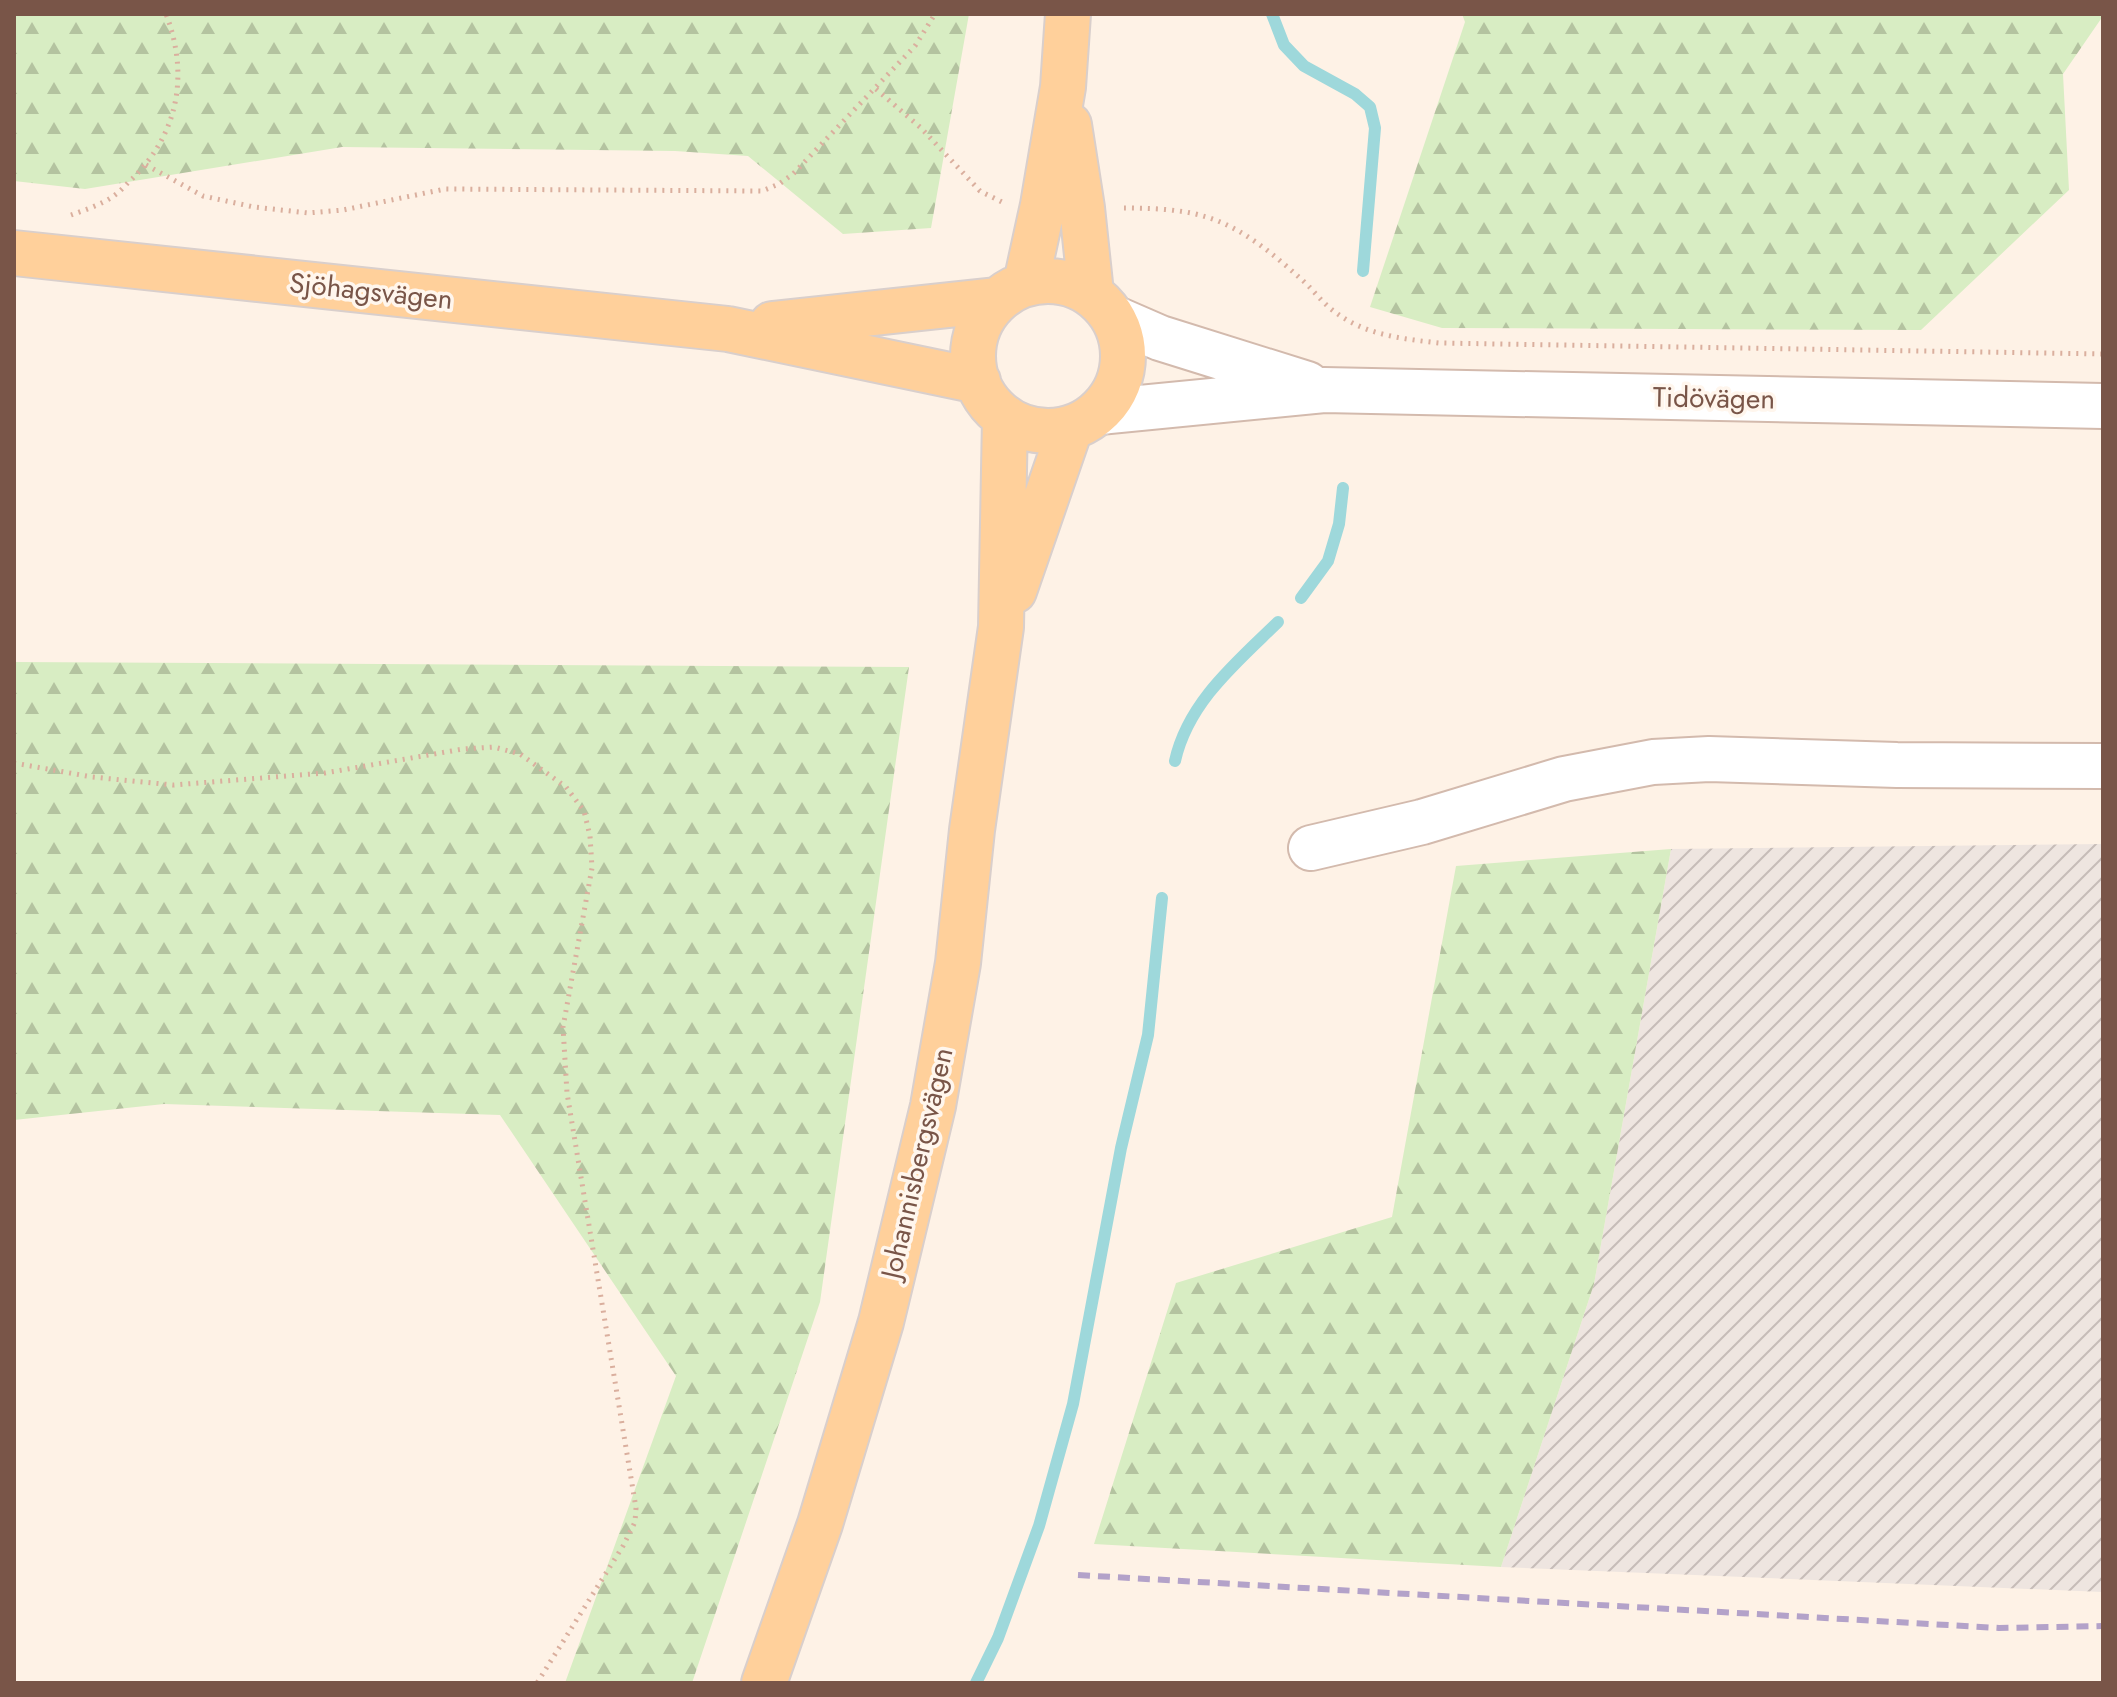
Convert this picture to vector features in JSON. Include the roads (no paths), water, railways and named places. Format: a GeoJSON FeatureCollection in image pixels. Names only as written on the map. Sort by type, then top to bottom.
{"type":"FeatureCollection","features":[{"type":"Feature","properties":{"kind":"main road"},"geometry":{"type":"LineString","coordinates":[[1063,207],[1011,291],[977,328],[971,361],[982,394],[1005,418],[1036,431],[1085,420],[1119,384],[1124,350],[1102,306],[1063,207],[1063,87],[1068,14]]}},
{"type":"Feature","properties":{"kind":"main road","name":"Sjöhagsvägen"},"geometry":{"type":"LineString","coordinates":[[14,253],[728,329],[978,381]]}},
{"type":"Feature","properties":{"kind":"main road"},"geometry":{"type":"LineString","coordinates":[[1011,291],[1059,281],[1102,306]]}},
{"type":"Feature","properties":{"kind":"main road","name":"Sjöhagsvägen"},"geometry":{"type":"LineString","coordinates":[[728,329],[1011,291]]}},
{"type":"Feature","properties":{"kind":"main road","name":"Johannisbergsvägen"},"geometry":{"type":"LineString","coordinates":[[764,1683],[820,1524],[881,1322],[933,1106],[958,963],[972,830],[1001,627],[1005,418]]}},
{"type":"Feature","properties":{"kind":"main road","name":"Johannisbergsvägen"},"geometry":{"type":"LineString","coordinates":[[1001,627],[1085,420]]}},
{"type":"Feature","properties":{"kind":"street","name":"Tidövägen"},"geometry":{"type":"LineString","coordinates":[[1102,306],[1160,338],[1324,390]]}},
{"type":"Feature","properties":{"kind":"street","name":"Tidövägen"},"geometry":{"type":"LineString","coordinates":[[1085,420],[1324,390],[2103,406]]}},
{"type":"Feature","properties":{"kind":"street"},"geometry":{"type":"LineString","coordinates":[[1311,848],[1422,822],[1564,779],[1653,762],[1709,759],[1897,765],[2103,766]]}},
{"type":"Feature","properties":{"kind":"waterway"},"geometry":{"type":"LineString","coordinates":[[1272,14],[1284,45],[1304,66],[1355,94],[1370,107],[1375,128],[1363,271]]}},
{"type":"Feature","properties":{"kind":"waterway"},"geometry":{"type":"LineString","coordinates":[[1301,598],[1328,561],[1339,524],[1343,488]]}},
{"type":"Feature","properties":{"kind":"waterway"},"geometry":{"type":"LineString","coordinates":[[1175,761],[1181,740],[1202,702],[1278,622]]}},
{"type":"Feature","properties":{"kind":"waterway"},"geometry":{"type":"LineString","coordinates":[[976,1683],[998,1638],[1039,1526],[1073,1404],[1121,1148],[1148,1035],[1162,898]]}},
{"type":"Feature","properties":{"kind":"railway"},"geometry":{"type":"LineString","coordinates":[[1078,1575],[1999,1628],[2103,1626]]}}]}
